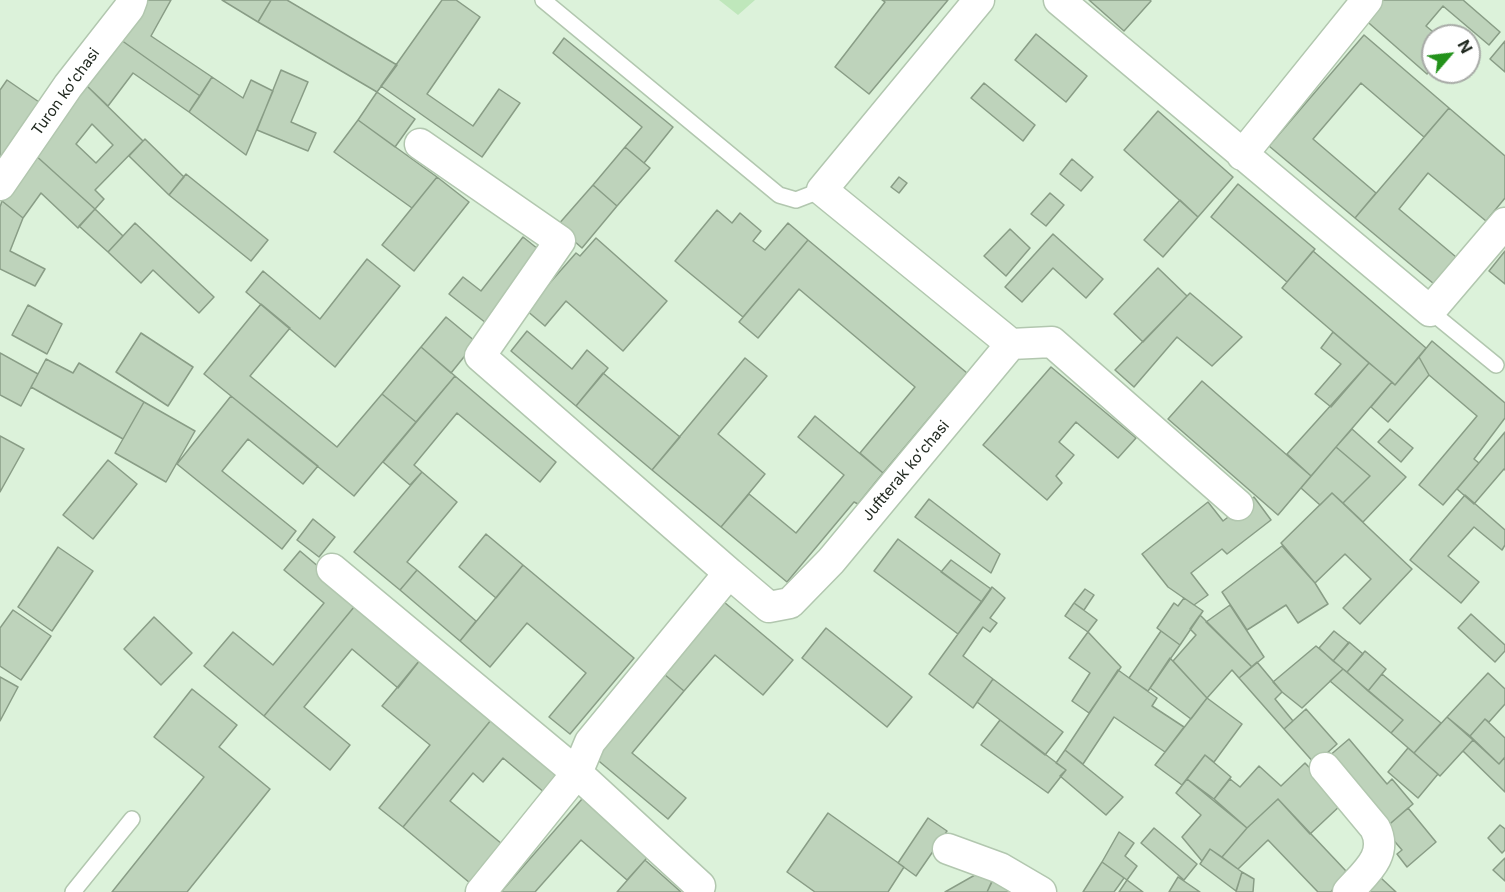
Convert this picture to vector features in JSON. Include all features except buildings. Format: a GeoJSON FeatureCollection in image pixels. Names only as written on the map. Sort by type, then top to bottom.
{"type":"FeatureCollection","features":[{"type":"Feature","properties":{"kind":"street","name":"Turon koʻchasi"},"geometry":{"type":"LineString","coordinates":[[0,185],[68,86],[129,8],[132,0]]}},
{"type":"Feature","properties":{"kind":"street"},"geometry":{"type":"LineString","coordinates":[[979,0],[822,190],[1011,344],[1052,342],[1238,505]]}},
{"type":"Feature","properties":{"kind":"street"},"geometry":{"type":"LineString","coordinates":[[1059,0],[1430,311],[1505,223]]}},
{"type":"Feature","properties":{"kind":"street"},"geometry":{"type":"LineString","coordinates":[[1242,155],[1367,0]]}},
{"type":"Feature","properties":{"kind":"street"},"geometry":{"type":"LineString","coordinates":[[420,144],[560,241],[480,356],[729,573],[590,742],[577,773],[481,892]]}},
{"type":"Feature","properties":{"kind":"street","name":"Juftterak koʻchasi"},"geometry":{"type":"LineString","coordinates":[[729,573],[769,607],[790,603],[831,561],[1011,344]]}},
{"type":"Feature","properties":{"kind":"street"},"geometry":{"type":"LineString","coordinates":[[332,569],[577,773],[700,886]]}},
{"type":"Feature","properties":{"kind":"street"},"geometry":{"type":"LineString","coordinates":[[1324,768],[1380,837],[1381,847],[1377,856],[1369,869],[1348,892]]}},
{"type":"Feature","properties":{"kind":"street"},"geometry":{"type":"LineString","coordinates":[[948,849],[1000,868],[1041,892]]}},
{"type":"Feature","properties":{"kind":"lane"},"geometry":{"type":"LineString","coordinates":[[543,0],[779,195],[796,200],[822,190]]}},
{"type":"Feature","properties":{"kind":"lane"},"geometry":{"type":"LineString","coordinates":[[1430,311],[1496,365]]}},
{"type":"Feature","properties":{"kind":"lane"},"geometry":{"type":"LineString","coordinates":[[74,892],[132,819]]}},
{"type":"Feature","properties":{"kind":"green space"},"geometry":{"type":"Polygon","coordinates":[[[719,0],[755,0],[738,15],[719,0]]]}}]}
